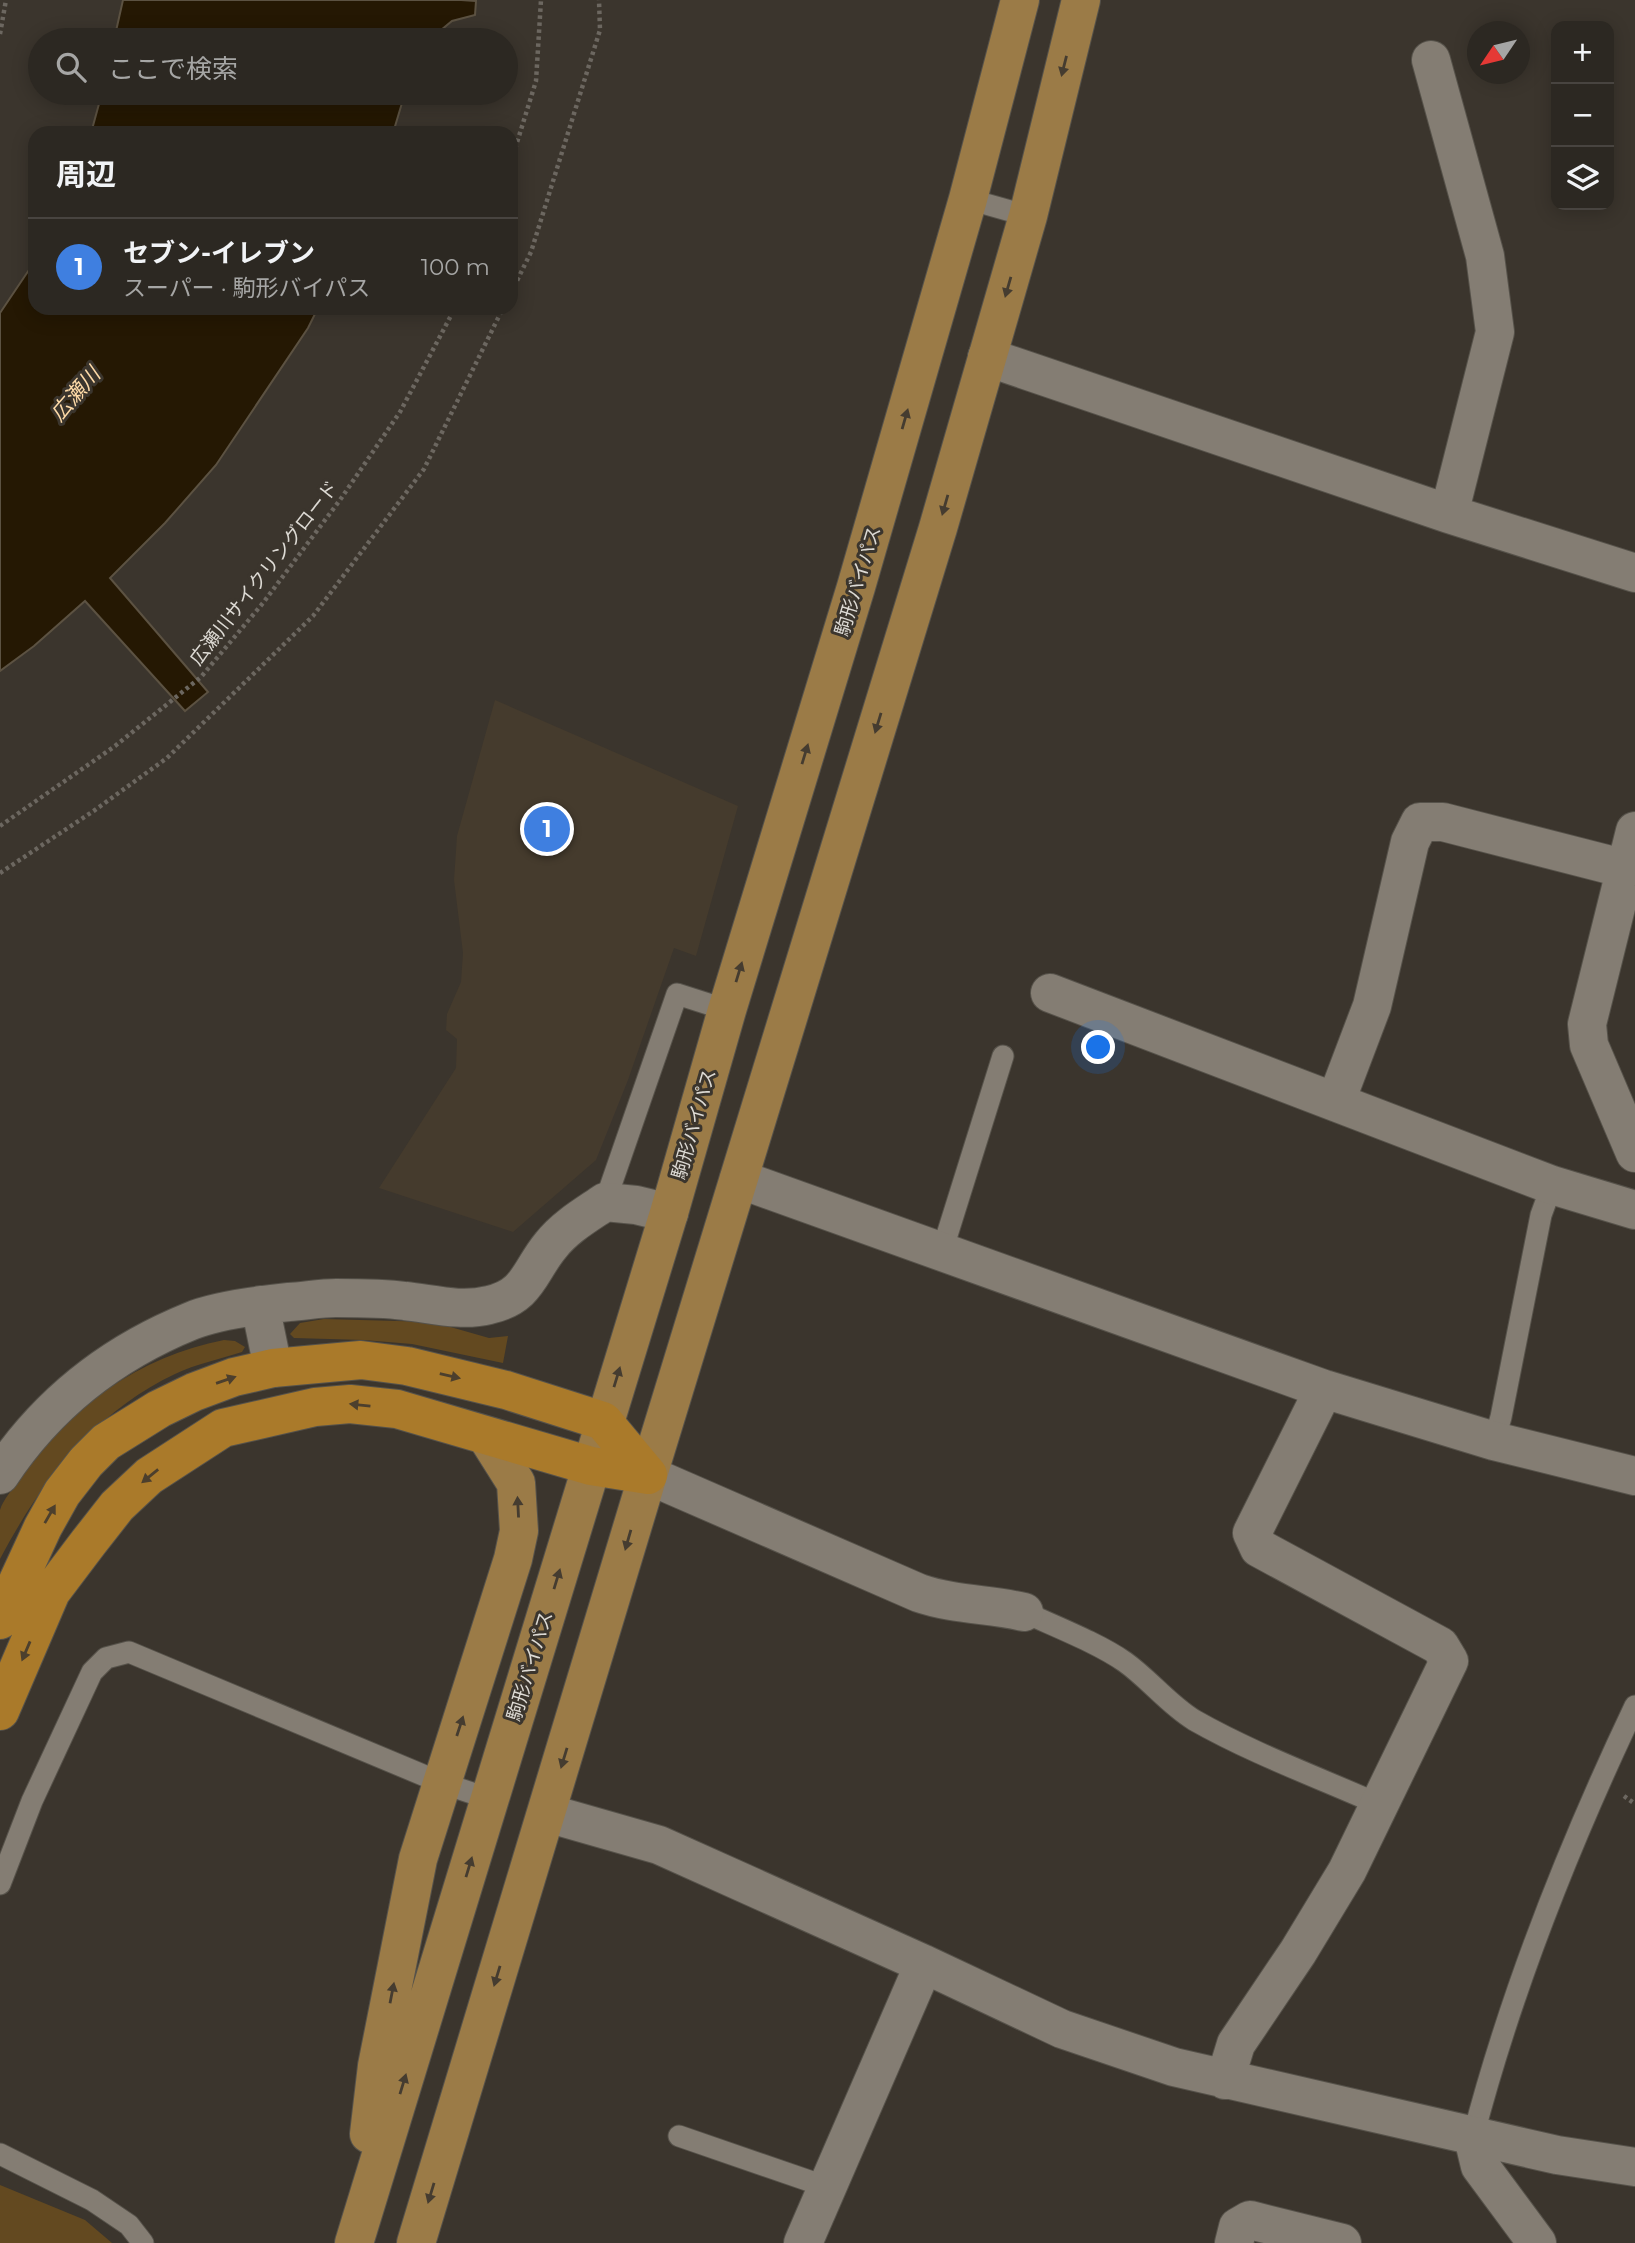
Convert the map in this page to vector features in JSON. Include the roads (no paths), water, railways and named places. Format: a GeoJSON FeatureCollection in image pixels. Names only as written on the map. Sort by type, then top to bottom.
{"type":"FeatureCollection","features":[{"type":"Feature","properties":{"kind":"highway"},"geometry":{"type":"LineString","coordinates":[[0,1620],[43,1527],[62,1493],[106,1442],[159,1409],[194,1392],[234,1377],[273,1368],[361,1360],[407,1366],[506,1390],[603,1421],[648,1475]]}},
{"type":"Feature","properties":{"kind":"highway"},"geometry":{"type":"LineString","coordinates":[[0,1711],[51,1592],[117,1506],[149,1476],[223,1427],[314,1407],[350,1404],[397,1409],[591,1466],[648,1475]]}},
{"type":"Feature","properties":{"kind":"main road","name":"駒形バイパス"},"geometry":{"type":"LineString","coordinates":[[354,2243],[603,1421],[669,1213],[727,1010],[856,587],[968,199],[1020,0]]}},
{"type":"Feature","properties":{"kind":"main road"},"geometry":{"type":"LineString","coordinates":[[416,2243],[938,528],[1028,216],[1080,0]]}},
{"type":"Feature","properties":{"kind":"main road"},"geometry":{"type":"LineString","coordinates":[[365,2206],[364,2173],[377,2066],[418,1859],[513,1559],[519,1531],[516,1483],[487,1437]]}},
{"type":"Feature","properties":{"kind":"street"},"geometry":{"type":"LineString","coordinates":[[1431,60],[1485,256],[1495,332],[1449,514]]}},
{"type":"Feature","properties":{"kind":"street"},"geometry":{"type":"LineString","coordinates":[[987,357],[1449,514],[1635,573]]}},
{"type":"Feature","properties":{"kind":"street"},"geometry":{"type":"LineString","coordinates":[[1336,1101],[1372,1006],[1410,842],[1420,822],[1443,822],[1626,869]]}},
{"type":"Feature","properties":{"kind":"street"},"geometry":{"type":"LineString","coordinates":[[1635,831],[1587,1024],[1589,1045],[1635,1153]]}},
{"type":"Feature","properties":{"kind":"street"},"geometry":{"type":"LineString","coordinates":[[1050,993],[1552,1185],[1635,1210]]}},
{"type":"Feature","properties":{"kind":"street"},"geometry":{"type":"LineString","coordinates":[[739,1179],[1324,1389],[1494,1441],[1635,1476]]}},
{"type":"Feature","properties":{"kind":"street"},"geometry":{"type":"LineString","coordinates":[[0,1475],[13,1454],[45,1416],[84,1381],[119,1358],[193,1320],[260,1305],[333,1298],[403,1301],[463,1309],[491,1305],[518,1293],[550,1246],[565,1230],[605,1202],[636,1205],[669,1213]]}},
{"type":"Feature","properties":{"kind":"street"},"geometry":{"type":"LineString","coordinates":[[260,1305],[273,1368]]}},
{"type":"Feature","properties":{"kind":"street"},"geometry":{"type":"LineString","coordinates":[[1225,2080],[1236,2044],[1298,1952],[1347,1871],[1449,1661],[1440,1646],[1259,1548],[1252,1533],[1324,1389]]}},
{"type":"Feature","properties":{"kind":"street"},"geometry":{"type":"LineString","coordinates":[[648,1475],[919,1593],[961,1604],[996,1605],[1024,1612]]}},
{"type":"Feature","properties":{"kind":"street"},"geometry":{"type":"LineString","coordinates":[[547,1813],[659,1845],[1062,2029],[1174,2067],[1473,2137],[1557,2155],[1635,2166]]}},
{"type":"Feature","properties":{"kind":"street"},"geometry":{"type":"LineString","coordinates":[[803,2243],[924,1964]]}},
{"type":"Feature","properties":{"kind":"street"},"geometry":{"type":"LineString","coordinates":[[1473,2137],[1480,2166],[1536,2243]]}},
{"type":"Feature","properties":{"kind":"street"},"geometry":{"type":"LineString","coordinates":[[1234,2243],[1238,2227],[1251,2220],[1342,2243]]}},
{"type":"Feature","properties":{"kind":"lane"},"geometry":{"type":"LineString","coordinates":[[968,199],[1028,216]]}},
{"type":"Feature","properties":{"kind":"lane"},"geometry":{"type":"LineString","coordinates":[[605,1202],[677,994],[727,1010]]}},
{"type":"Feature","properties":{"kind":"lane"},"geometry":{"type":"LineString","coordinates":[[942,1251],[1003,1056]]}},
{"type":"Feature","properties":{"kind":"lane"},"geometry":{"type":"LineString","coordinates":[[1494,1441],[1541,1215],[1552,1185]]}},
{"type":"Feature","properties":{"kind":"lane"},"geometry":{"type":"LineString","coordinates":[[1024,1612],[1120,1659],[1191,1718],[1218,1733],[1378,1804]]}},
{"type":"Feature","properties":{"kind":"lane"},"geometry":{"type":"LineString","coordinates":[[0,1884],[32,1801],[92,1672],[106,1658],[129,1652],[442,1783],[490,1799]]}},
{"type":"Feature","properties":{"kind":"lane"},"geometry":{"type":"LineString","coordinates":[[1473,2137],[1517,1989],[1576,1834],[1635,1706]]}},
{"type":"Feature","properties":{"kind":"lane"},"geometry":{"type":"LineString","coordinates":[[679,2137],[827,2187]]}},
{"type":"Feature","properties":{"kind":"lane"},"geometry":{"type":"LineString","coordinates":[[0,2154],[92,2200],[129,2225],[143,2243]]}},
{"type":"Feature","properties":{"kind":"water"},"geometry":{"type":"Polygon","coordinates":[[[123,0],[476,1],[475,15],[452,21],[444,28],[117,28],[123,0]]]}},
{"type":"Feature","properties":{"kind":"water"},"geometry":{"type":"Polygon","coordinates":[[[99,105],[401,105],[395,126],[93,126],[99,105]]]}},
{"type":"Feature","properties":{"kind":"water","name":"広瀬川"},"geometry":{"type":"Polygon","coordinates":[[[28,271],[28,315],[314,315],[216,465],[165,523],[110,578],[208,692],[185,711],[85,601],[34,646],[0,671],[0,313],[28,271]]]}},
{"type":"Feature","properties":{"kind":"place","name":"セブン-イレブン"},"geometry":{"type":"Point","coordinates":[547,829]}}]}
